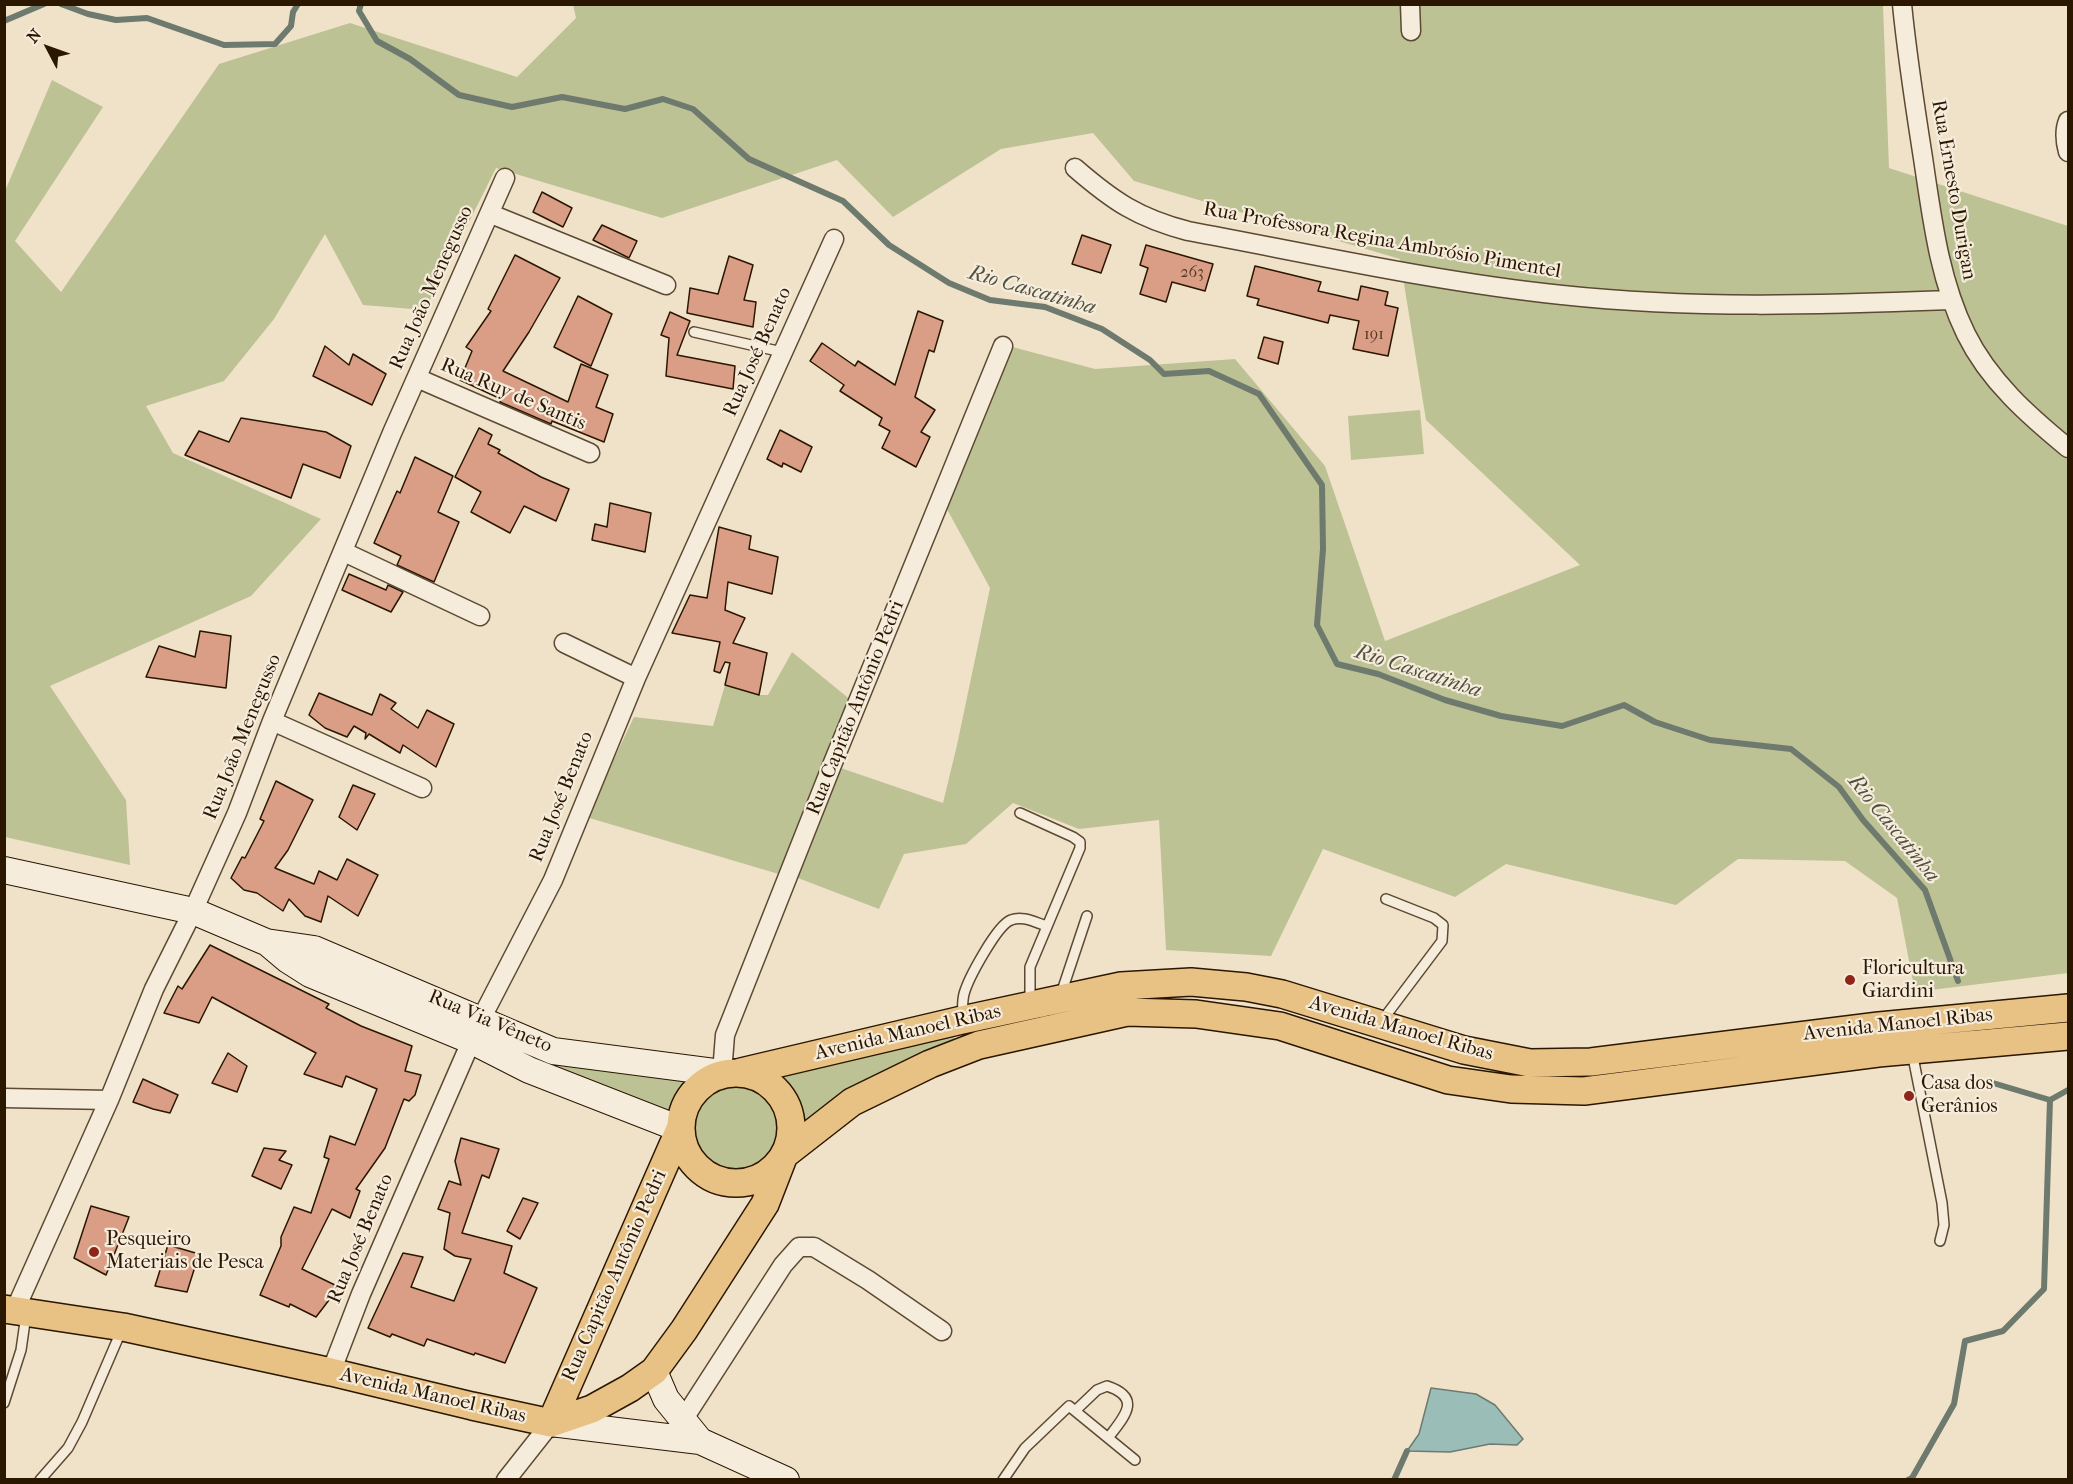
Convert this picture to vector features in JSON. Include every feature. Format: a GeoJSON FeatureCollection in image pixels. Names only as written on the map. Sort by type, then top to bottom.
{"type":"FeatureCollection","features":[{"type":"Feature","properties":{"kind":"main road","name":"Rua Via Vêneto"},"geometry":{"type":"LineString","coordinates":[[4,870],[193,911],[266,942],[314,949],[415,991],[476,1031],[529,1070],[680,1129]]}},
{"type":"Feature","properties":{"kind":"main road","name":"Avenida Manoel Ribas"},"geometry":{"type":"LineString","coordinates":[[731,1073],[1120,986],[1191,982],[1246,987],[1282,994],[1464,1050],[1530,1063],[1591,1062],[1925,1020],[2068,1008]]}},
{"type":"Feature","properties":{"kind":"main road","name":"Avenida Manoel Ribas"},"geometry":{"type":"LineString","coordinates":[[765,1204],[784,1155],[852,1102],[930,1064],[979,1045],[1127,1012],[1196,1014],[1280,1026],[1448,1080],[1511,1089],[1584,1091],[1878,1053],[2068,1036]]}},
{"type":"Feature","properties":{"kind":"main road"},"geometry":{"type":"LineString","coordinates":[[1912,1050],[1912,1038],[1915,1031],[1925,1020]]}},
{"type":"Feature","properties":{"kind":"main road"},"geometry":{"type":"LineString","coordinates":[[1878,1053],[1885,1041],[1884,1032],[1879,1026]]}},
{"type":"Feature","properties":{"kind":"main road","name":"Rua Via Vêneto"},"geometry":{"type":"LineString","coordinates":[[476,1031],[553,1051],[731,1073]]}},
{"type":"Feature","properties":{"kind":"main road"},"geometry":{"type":"LineString","coordinates":[[731,1073],[759,1076],[774,1087],[785,1101],[791,1119],[791,1138],[784,1155],[773,1169],[758,1179],[740,1183],[722,1182],[705,1175],[692,1163],[683,1147],[680,1129],[683,1111],[691,1094],[705,1081],[731,1073]]}},
{"type":"Feature","properties":{"kind":"main road","name":"Avenida Manoel Ribas"},"geometry":{"type":"LineString","coordinates":[[15,1310],[123,1327],[551,1423],[592,1409],[630,1388],[654,1371],[684,1330],[765,1204],[826,1122]]}},
{"type":"Feature","properties":{"kind":"main road","name":"Rua Capitão Antônio Pedri"},"geometry":{"type":"LineString","coordinates":[[551,1423],[680,1129]]}},
{"type":"Feature","properties":{"kind":"main road"},"geometry":{"type":"LineString","coordinates":[[654,1371],[666,1399],[700,1441]]}},
{"type":"Feature","properties":{"kind":"main road"},"geometry":{"type":"LineString","coordinates":[[551,1423],[700,1441],[786,1479]]}},
{"type":"Feature","properties":{"kind":"street"},"geometry":{"type":"LineString","coordinates":[[1410,4],[1411,31]]}},
{"type":"Feature","properties":{"kind":"street","name":"Rua Ernesto Durigan"},"geometry":{"type":"LineString","coordinates":[[1902,4],[1933,225],[1951,300],[1966,336],[1989,371],[2013,400],[2068,448]]}},
{"type":"Feature","properties":{"kind":"street"},"geometry":{"type":"LineString","coordinates":[[2068,121],[2065,141],[2068,152]]}},
{"type":"Feature","properties":{"kind":"street","name":"Rua Professora Regina Ambrósio Pimentel"},"geometry":{"type":"LineString","coordinates":[[1075,168],[1104,194],[1129,210],[1158,224],[1485,285],[1599,298],[1712,305],[1809,305],[1951,300]]}},
{"type":"Feature","properties":{"kind":"street","name":"Rua João Menegusso"},"geometry":{"type":"LineString","coordinates":[[15,1310],[109,1100],[154,989],[193,911],[237,813],[272,721],[417,378],[505,178]]}},
{"type":"Feature","properties":{"kind":"street"},"geometry":{"type":"LineString","coordinates":[[491,214],[666,285]]}},
{"type":"Feature","properties":{"kind":"street","name":"Rua José Benato"},"geometry":{"type":"LineString","coordinates":[[331,1372],[361,1294],[476,1031],[553,880],[636,678],[834,239]]}},
{"type":"Feature","properties":{"kind":"street","name":"Rua Capitão Antônio Pedri"},"geometry":{"type":"LineString","coordinates":[[731,1073],[725,1035],[1003,346]]}},
{"type":"Feature","properties":{"kind":"street","name":"Rua Ruy de Santis"},"geometry":{"type":"LineString","coordinates":[[417,378],[590,453]]}},
{"type":"Feature","properties":{"kind":"street"},"geometry":{"type":"LineString","coordinates":[[344,552],[480,616]]}},
{"type":"Feature","properties":{"kind":"street"},"geometry":{"type":"LineString","coordinates":[[564,643],[636,678]]}},
{"type":"Feature","properties":{"kind":"street"},"geometry":{"type":"LineString","coordinates":[[272,721],[422,788]]}},
{"type":"Feature","properties":{"kind":"street"},"geometry":{"type":"LineString","coordinates":[[4,1098],[109,1100]]}},
{"type":"Feature","properties":{"kind":"street"},"geometry":{"type":"LineString","coordinates":[[684,1420],[783,1264],[799,1247],[814,1247],[868,1280],[942,1331]]}},
{"type":"Feature","properties":{"kind":"street"},"geometry":{"type":"LineString","coordinates":[[506,1479],[551,1423]]}},
{"type":"Feature","properties":{"kind":"lane"},"geometry":{"type":"LineString","coordinates":[[694,332],[782,352]]}},
{"type":"Feature","properties":{"kind":"lane"},"geometry":{"type":"LineString","coordinates":[[1020,813],[1080,842],[1080,848],[1030,967],[1030,1005]]}},
{"type":"Feature","properties":{"kind":"lane"},"geometry":{"type":"LineString","coordinates":[[1380,1024],[1442,941],[1444,932],[1443,925],[1434,918],[1386,899]]}},
{"type":"Feature","properties":{"kind":"lane"},"geometry":{"type":"LineString","coordinates":[[1059,999],[1087,916]]}},
{"type":"Feature","properties":{"kind":"lane"},"geometry":{"type":"LineString","coordinates":[[962,1020],[963,995],[967,984],[999,929],[1011,920],[1023,918],[1047,926]]}},
{"type":"Feature","properties":{"kind":"lane"},"geometry":{"type":"LineString","coordinates":[[1912,1050],[1942,1203],[1944,1224],[1940,1241]]}},
{"type":"Feature","properties":{"kind":"lane"},"geometry":{"type":"LineString","coordinates":[[4,1403],[21,1350],[15,1310]]}},
{"type":"Feature","properties":{"kind":"lane"},"geometry":{"type":"LineString","coordinates":[[40,1479],[68,1448],[82,1422],[123,1327]]}},
{"type":"Feature","properties":{"kind":"lane"},"geometry":{"type":"LineString","coordinates":[[1075,1412],[1097,1390],[1107,1386],[1118,1390],[1128,1401],[1128,1411],[1108,1438]]}},
{"type":"Feature","properties":{"kind":"lane"},"geometry":{"type":"LineString","coordinates":[[1003,1479],[1025,1449],[1069,1406],[1135,1460]]}},
{"type":"Feature","properties":{"kind":"green space"},"geometry":{"type":"Polygon","coordinates":[[[573,4],[1883,5],[1889,168],[2068,226],[2068,973],[1915,992],[1897,898],[1845,861],[1738,859],[1676,905],[1506,864],[1455,897],[1323,849],[1271,956],[1166,950],[1159,820],[1079,829],[1013,803],[966,844],[904,854],[879,909],[790,875],[835,766],[943,803],[990,588],[942,500],[1005,345],[1095,369],[1235,359],[1325,466],[1385,641],[1580,565],[1426,420],[1400,259],[1134,181],[1093,133],[1001,149],[893,217],[837,160],[662,218],[496,168],[425,310],[363,305],[325,234],[274,319],[224,381],[146,406],[173,453],[321,519],[251,596],[50,686],[126,800],[130,865],[5,837],[5,191],[52,80],[103,107],[15,241],[61,292],[219,64],[350,23],[517,77],[576,18],[573,4]]]}},
{"type":"Feature","properties":{"kind":"green space"},"geometry":{"type":"Polygon","coordinates":[[[1420,410],[1424,454],[1351,460],[1348,416],[1420,410]]]}},
{"type":"Feature","properties":{"kind":"green space"},"geometry":{"type":"Polygon","coordinates":[[[792,652],[852,701],[782,875],[586,817],[634,717],[713,726],[725,685],[759,695],[768,695],[792,652]]]}},
{"type":"Feature","properties":{"kind":"green space"},"geometry":{"type":"Polygon","coordinates":[[[953,1035],[956,1041],[797,1139],[798,1117],[794,1101],[767,1072],[953,1035]]]}},
{"type":"Feature","properties":{"kind":"green space"},"geometry":{"type":"Polygon","coordinates":[[[542,1058],[695,1081],[670,1122],[542,1058]]]}},
{"type":"Feature","properties":{"kind":"green space"},"geometry":{"type":"Polygon","coordinates":[[[736,1084],[760,1091],[772,1103],[779,1127],[772,1151],[760,1163],[736,1170],[712,1163],[700,1151],[693,1127],[700,1103],[712,1091],[736,1084]]]}},
{"type":"Feature","properties":{"kind":"water"},"geometry":{"type":"Polygon","coordinates":[[[1431,1388],[1476,1394],[1495,1405],[1523,1439],[1517,1445],[1490,1444],[1450,1452],[1407,1451],[1419,1434],[1431,1388]]]}},
{"type":"Feature","properties":{"kind":"building"},"geometry":{"type":"Polygon","coordinates":[[[542,192],[572,208],[563,227],[533,212],[542,192]]]}},
{"type":"Feature","properties":{"kind":"building"},"geometry":{"type":"Polygon","coordinates":[[[602,225],[637,241],[629,258],[593,240],[602,225]]]}},
{"type":"Feature","properties":{"kind":"building"},"geometry":{"type":"Polygon","coordinates":[[[1082,235],[1111,245],[1101,273],[1072,264],[1082,235]]]}},
{"type":"Feature","properties":{"kind":"building"},"geometry":{"type":"Polygon","coordinates":[[[1146,245],[1213,264],[1205,291],[1172,282],[1166,302],[1140,294],[1148,268],[1140,265],[1146,245]]]}},
{"type":"Feature","properties":{"kind":"building"},"geometry":{"type":"Polygon","coordinates":[[[515,255],[560,278],[503,371],[568,402],[581,364],[608,375],[596,407],[613,414],[604,442],[552,421],[551,424],[500,402],[501,399],[460,380],[472,351],[466,347],[491,311],[488,309],[515,255]]]}},
{"type":"Feature","properties":{"kind":"building"},"geometry":{"type":"Polygon","coordinates":[[[729,256],[753,265],[744,300],[756,302],[753,327],[687,313],[690,288],[718,294],[729,256]]]}},
{"type":"Feature","properties":{"kind":"building"},"geometry":{"type":"Polygon","coordinates":[[[1255,266],[1321,282],[1318,291],[1358,300],[1361,286],[1388,292],[1385,305],[1398,308],[1388,356],[1353,349],[1359,321],[1330,315],[1328,323],[1257,305],[1259,299],[1247,296],[1255,266]]]}},
{"type":"Feature","properties":{"kind":"building"},"geometry":{"type":"Polygon","coordinates":[[[578,296],[612,314],[591,366],[554,347],[578,296]]]}},
{"type":"Feature","properties":{"kind":"building"},"geometry":{"type":"Polygon","coordinates":[[[918,311],[943,321],[934,352],[929,350],[915,397],[935,410],[921,432],[930,437],[916,467],[882,448],[890,431],[879,425],[882,418],[840,391],[844,385],[810,361],[822,343],[855,366],[858,361],[895,385],[918,311]]]}},
{"type":"Feature","properties":{"kind":"building"},"geometry":{"type":"Polygon","coordinates":[[[670,312],[690,321],[677,355],[735,366],[733,389],[666,376],[669,338],[661,335],[670,312]]]}},
{"type":"Feature","properties":{"kind":"building"},"geometry":{"type":"Polygon","coordinates":[[[1264,337],[1283,342],[1278,364],[1258,358],[1264,337]]]}},
{"type":"Feature","properties":{"kind":"building"},"geometry":{"type":"Polygon","coordinates":[[[325,346],[349,365],[353,354],[386,374],[372,405],[313,376],[325,346]]]}},
{"type":"Feature","properties":{"kind":"building"},"geometry":{"type":"Polygon","coordinates":[[[241,418],[326,432],[351,446],[340,478],[303,464],[291,498],[185,455],[199,431],[229,442],[241,418]]]}},
{"type":"Feature","properties":{"kind":"building"},"geometry":{"type":"Polygon","coordinates":[[[479,428],[492,435],[488,444],[500,450],[498,453],[541,477],[569,489],[556,521],[524,506],[510,533],[471,512],[481,492],[455,477],[479,428]]]}},
{"type":"Feature","properties":{"kind":"building"},"geometry":{"type":"Polygon","coordinates":[[[780,430],[812,447],[801,472],[783,463],[782,467],[767,459],[780,430]]]}},
{"type":"Feature","properties":{"kind":"building"},"geometry":{"type":"Polygon","coordinates":[[[415,457],[453,476],[438,512],[459,522],[434,582],[397,565],[401,556],[374,543],[397,491],[400,493],[415,457]]]}},
{"type":"Feature","properties":{"kind":"building"},"geometry":{"type":"Polygon","coordinates":[[[610,503],[651,513],[645,552],[592,540],[595,524],[607,527],[610,503]]]}},
{"type":"Feature","properties":{"kind":"building"},"geometry":{"type":"Polygon","coordinates":[[[719,527],[751,536],[749,549],[778,557],[772,594],[728,582],[725,610],[745,618],[733,643],[767,653],[759,695],[725,685],[730,663],[725,662],[720,673],[714,671],[720,642],[672,633],[690,595],[707,598],[719,527]]]}},
{"type":"Feature","properties":{"kind":"building"},"geometry":{"type":"Polygon","coordinates":[[[349,574],[386,590],[388,585],[403,592],[391,612],[342,590],[349,574]]]}},
{"type":"Feature","properties":{"kind":"building"},"geometry":{"type":"Polygon","coordinates":[[[200,631],[231,636],[226,688],[146,677],[159,646],[195,657],[200,631]]]}},
{"type":"Feature","properties":{"kind":"building"},"geometry":{"type":"Polygon","coordinates":[[[319,693],[372,715],[380,694],[396,703],[391,709],[418,728],[427,710],[454,724],[436,767],[403,745],[400,753],[369,734],[365,739],[366,733],[354,726],[347,737],[325,728],[309,715],[319,693]]]}},
{"type":"Feature","properties":{"kind":"building"},"geometry":{"type":"Polygon","coordinates":[[[276,781],[313,800],[288,850],[275,868],[314,884],[319,871],[337,880],[347,859],[378,875],[358,916],[328,896],[321,922],[305,916],[289,899],[283,911],[257,893],[244,890],[231,878],[242,857],[245,858],[264,821],[260,819],[276,781]]]}},
{"type":"Feature","properties":{"kind":"building"},"geometry":{"type":"Polygon","coordinates":[[[353,785],[375,794],[357,830],[339,817],[353,785]]]}},
{"type":"Feature","properties":{"kind":"building"},"geometry":{"type":"Polygon","coordinates":[[[210,945],[329,1004],[326,1008],[361,1026],[412,1046],[405,1071],[421,1075],[415,1095],[409,1101],[404,1099],[385,1148],[356,1189],[360,1191],[350,1218],[332,1209],[302,1269],[339,1287],[316,1317],[290,1304],[289,1307],[260,1295],[281,1246],[281,1237],[294,1207],[311,1213],[329,1159],[324,1157],[330,1136],[355,1145],[377,1089],[346,1076],[342,1087],[304,1074],[316,1053],[212,997],[199,1023],[164,1013],[178,986],[182,989],[210,945]]]}},
{"type":"Feature","properties":{"kind":"building"},"geometry":{"type":"Polygon","coordinates":[[[228,1053],[247,1066],[237,1092],[212,1083],[228,1053]]]}},
{"type":"Feature","properties":{"kind":"building"},"geometry":{"type":"Polygon","coordinates":[[[143,1079],[178,1095],[170,1113],[133,1102],[143,1079]]]}},
{"type":"Feature","properties":{"kind":"building"},"geometry":{"type":"Polygon","coordinates":[[[461,1138],[499,1149],[489,1178],[482,1175],[462,1233],[512,1246],[504,1273],[537,1288],[505,1363],[427,1339],[424,1346],[392,1334],[390,1337],[368,1328],[403,1253],[423,1257],[411,1287],[454,1301],[471,1259],[455,1256],[444,1249],[450,1213],[438,1209],[449,1181],[461,1185],[455,1161],[461,1138]]]}},
{"type":"Feature","properties":{"kind":"building"},"geometry":{"type":"Polygon","coordinates":[[[264,1148],[286,1151],[279,1160],[292,1165],[281,1189],[252,1176],[264,1148]]]}},
{"type":"Feature","properties":{"kind":"building"},"geometry":{"type":"Polygon","coordinates":[[[523,1198],[538,1203],[520,1239],[507,1231],[523,1198]]]}},
{"type":"Feature","properties":{"kind":"building"},"geometry":{"type":"Polygon","coordinates":[[[91,1206],[129,1217],[106,1275],[74,1258],[91,1206]]]}},
{"type":"Feature","properties":{"kind":"building"},"geometry":{"type":"Polygon","coordinates":[[[168,1245],[199,1254],[187,1292],[155,1286],[168,1245]]]}},
{"type":"Feature","properties":{"kind":"waterway","name":"Rio Cascatinha"},"geometry":{"type":"LineString","coordinates":[[4,21],[44,4]]}},
{"type":"Feature","properties":{"kind":"waterway","name":"Rio Cascatinha"},"geometry":{"type":"LineString","coordinates":[[61,4],[88,14],[116,20],[147,18],[224,45],[275,44],[291,26],[293,12],[298,4]]}},
{"type":"Feature","properties":{"kind":"waterway","name":"Rio Cascatinha"},"geometry":{"type":"LineString","coordinates":[[361,4],[359,11],[377,41],[410,59],[459,95],[512,107],[562,97],[625,109],[663,99],[693,109],[749,159],[843,201],[889,245],[949,283],[990,300],[1045,307],[1102,329],[1150,360],[1164,374],[1209,371],[1259,394],[1322,485],[1323,549],[1317,625],[1337,664],[1378,674],[1445,700],[1501,716],[1562,726],[1624,705],[1655,722],[1710,740],[1791,749],[1839,787],[1863,820],[1925,890],[1958,981]]}},
{"type":"Feature","properties":{"kind":"waterway","name":"Rio Cascatinha"},"geometry":{"type":"LineString","coordinates":[[1993,1083],[2050,1100],[2068,1090]]}},
{"type":"Feature","properties":{"kind":"waterway"},"geometry":{"type":"LineString","coordinates":[[1908,1480],[1912,1478],[1954,1404],[1965,1341],[2003,1331],[2044,1289],[2050,1100]]}},
{"type":"Feature","properties":{"kind":"waterway"},"geometry":{"type":"LineString","coordinates":[[1394,1480],[1407,1451]]}},
{"type":"Feature","properties":{"kind":"place","name":"Floricultura Giardini"},"geometry":{"type":"Point","coordinates":[1850,980]}},
{"type":"Feature","properties":{"kind":"place","name":"Casa dos Gerânios"},"geometry":{"type":"Point","coordinates":[1909,1096]}},
{"type":"Feature","properties":{"kind":"place","name":"Pesqueiro Materiais de Pesca"},"geometry":{"type":"Point","coordinates":[94,1252]}}]}
